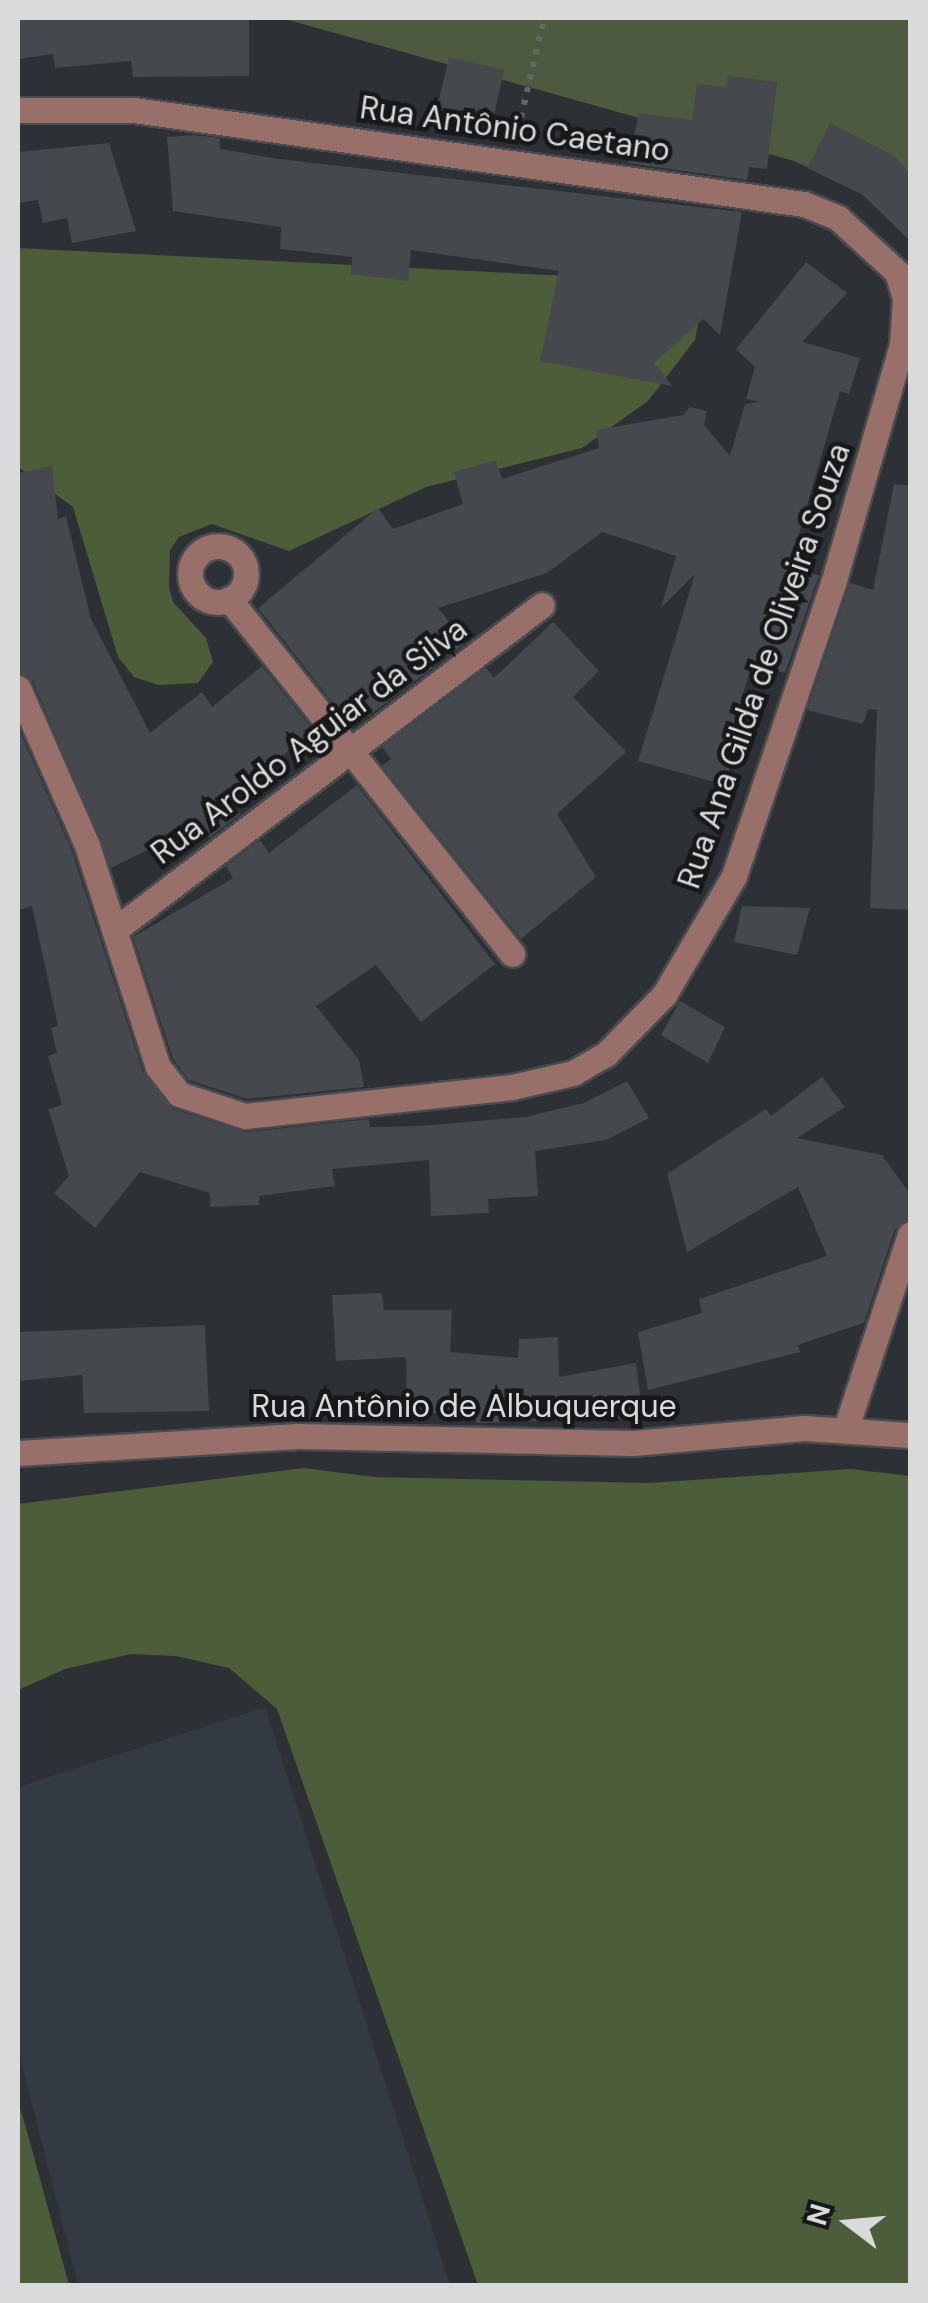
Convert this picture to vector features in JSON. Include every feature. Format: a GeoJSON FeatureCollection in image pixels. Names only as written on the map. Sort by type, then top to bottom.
{"type":"FeatureCollection","features":[{"type":"Feature","properties":{"kind":"street","name":"Rua Antônio Caetano"},"geometry":{"type":"LineString","coordinates":[[18,110],[134,110],[509,160],[821,210],[897,272],[906,299],[906,345]]}},
{"type":"Feature","properties":{"kind":"street","name":"Rua Ana Gilda de Oliveira Souza"},"geometry":{"type":"LineString","coordinates":[[18,688],[87,845],[166,1083],[225,1114],[287,1114],[512,1087],[573,1074],[606,1054],[664,996],[734,876],[834,580],[906,345]]}},
{"type":"Feature","properties":{"kind":"street"},"geometry":{"type":"LineString","coordinates":[[229,599],[353,748],[512,954]]}},
{"type":"Feature","properties":{"kind":"street","name":"Rua Aroldo Aguiar da Silva"},"geometry":{"type":"LineString","coordinates":[[116,928],[542,606]]}},
{"type":"Feature","properties":{"kind":"street"},"geometry":{"type":"LineString","coordinates":[[846,1428],[910,1234]]}},
{"type":"Feature","properties":{"kind":"street","name":"Rua Antônio de Albuquerque"},"geometry":{"type":"LineString","coordinates":[[18,1453],[298,1436],[634,1443],[846,1428],[910,1435]]}},
{"type":"Feature","properties":{"kind":"path"},"geometry":{"type":"LineString","coordinates":[[509,160],[544,18]]}},
{"type":"Feature","properties":{"kind":"shaded area"},"geometry":{"type":"Polygon","coordinates":[[[265,1707],[450,2285],[78,2285],[18,2049],[18,1787],[265,1707]]]}},
{"type":"Feature","properties":{"kind":"green space"},"geometry":{"type":"Polygon","coordinates":[[[281,18],[910,18],[910,229],[852,187],[794,161],[281,18]]]}},
{"type":"Feature","properties":{"kind":"green space"},"geometry":{"type":"Polygon","coordinates":[[[18,248],[628,279],[700,314],[695,340],[648,401],[582,448],[426,487],[289,551],[212,524],[179,537],[170,550],[169,587],[173,602],[206,638],[213,662],[198,683],[158,685],[134,677],[118,657],[73,507],[18,467],[18,248]]]}},
{"type":"Feature","properties":{"kind":"green space"},"geometry":{"type":"Polygon","coordinates":[[[304,1468],[374,1477],[649,1483],[851,1469],[910,1476],[910,2285],[478,2285],[277,1709],[229,1668],[176,1656],[131,1654],[65,1669],[18,1690],[18,1504],[304,1468]]]}},
{"type":"Feature","properties":{"kind":"green space"},"geometry":{"type":"Polygon","coordinates":[[[18,2101],[28,2135],[69,2285],[18,2285],[18,2101]]]}},
{"type":"Feature","properties":{"kind":"building"},"geometry":{"type":"Polygon","coordinates":[[[18,18],[249,18],[249,76],[133,77],[131,61],[55,68],[53,54],[18,59],[18,18]]]}},
{"type":"Feature","properties":{"kind":"building"},"geometry":{"type":"Polygon","coordinates":[[[449,57],[504,70],[492,124],[436,112],[449,57]]]}},
{"type":"Feature","properties":{"kind":"building"},"geometry":{"type":"Polygon","coordinates":[[[728,76],[777,82],[767,169],[749,167],[747,180],[628,163],[639,113],[692,120],[697,84],[726,87],[728,76]]]}},
{"type":"Feature","properties":{"kind":"building"},"geometry":{"type":"Polygon","coordinates":[[[830,123],[894,156],[910,173],[910,241],[863,195],[807,168],[830,123]]]}},
{"type":"Feature","properties":{"kind":"building"},"geometry":{"type":"Polygon","coordinates":[[[167,137],[220,138],[220,149],[279,159],[742,212],[720,335],[703,319],[654,363],[672,386],[540,361],[559,271],[411,250],[408,281],[351,274],[352,257],[280,249],[281,227],[173,211],[167,137]]]}},
{"type":"Feature","properties":{"kind":"building"},"geometry":{"type":"Polygon","coordinates":[[[109,143],[136,231],[72,243],[67,218],[43,223],[38,200],[18,203],[18,152],[109,143]]]}},
{"type":"Feature","properties":{"kind":"building"},"geometry":{"type":"Polygon","coordinates":[[[806,262],[847,293],[802,342],[860,358],[849,394],[840,391],[798,537],[814,542],[805,571],[819,575],[785,673],[752,664],[731,733],[738,735],[725,785],[638,761],[695,574],[661,608],[676,556],[602,532],[547,573],[438,608],[466,643],[362,721],[349,704],[339,711],[258,608],[378,508],[393,529],[463,504],[454,472],[496,460],[502,479],[599,448],[596,430],[683,415],[690,407],[707,411],[704,425],[730,456],[745,404],[760,402],[746,399],[755,367],[736,349],[806,262]]]}},
{"type":"Feature","properties":{"kind":"building"},"geometry":{"type":"Polygon","coordinates":[[[52,466],[58,519],[66,516],[91,619],[150,733],[202,692],[212,707],[262,666],[313,730],[230,800],[241,814],[209,838],[200,824],[111,868],[33,681],[18,672],[18,473],[52,466]]]}},
{"type":"Feature","properties":{"kind":"building"},"geometry":{"type":"Polygon","coordinates":[[[894,484],[910,486],[910,910],[870,908],[877,710],[868,709],[863,724],[807,710],[850,583],[873,590],[894,484]]]}},
{"type":"Feature","properties":{"kind":"building"},"geometry":{"type":"Polygon","coordinates":[[[553,622],[599,671],[573,697],[626,752],[557,814],[596,877],[521,939],[382,766],[391,759],[382,747],[486,668],[494,678],[553,622]]]}},
{"type":"Feature","properties":{"kind":"building"},"geometry":{"type":"Polygon","coordinates":[[[18,727],[72,851],[143,1072],[173,1109],[246,1132],[369,1119],[370,1127],[419,1126],[525,1117],[584,1103],[627,1081],[649,1118],[606,1140],[535,1151],[538,1196],[488,1199],[489,1213],[431,1216],[429,1160],[332,1169],[335,1186],[259,1196],[259,1205],[210,1207],[210,1193],[140,1172],[95,1228],[54,1193],[69,1176],[48,1109],[62,1105],[48,1056],[57,1053],[51,1028],[58,1026],[32,906],[18,910],[18,727]]]}},
{"type":"Feature","properties":{"kind":"building"},"geometry":{"type":"Polygon","coordinates":[[[357,785],[495,964],[421,1022],[376,965],[316,1006],[359,1060],[364,1087],[247,1099],[189,1080],[173,1059],[133,937],[233,878],[226,866],[260,840],[269,853],[357,785]]]}},
{"type":"Feature","properties":{"kind":"building"},"geometry":{"type":"Polygon","coordinates":[[[742,906],[810,908],[797,955],[734,942],[742,906]]]}},
{"type":"Feature","properties":{"kind":"building"},"geometry":{"type":"Polygon","coordinates":[[[680,1001],[725,1027],[708,1063],[661,1035],[680,1001]]]}},
{"type":"Feature","properties":{"kind":"building"},"geometry":{"type":"Polygon","coordinates":[[[822,1077],[845,1107],[797,1138],[882,1155],[910,1194],[910,1218],[895,1229],[864,1323],[798,1345],[800,1352],[648,1390],[638,1332],[702,1313],[699,1299],[827,1256],[798,1187],[687,1252],[667,1174],[766,1109],[771,1116],[822,1077]]]}},
{"type":"Feature","properties":{"kind":"building"},"geometry":{"type":"Polygon","coordinates":[[[382,1293],[384,1310],[452,1310],[450,1352],[518,1358],[519,1339],[558,1337],[559,1377],[636,1363],[643,1418],[476,1423],[476,1413],[407,1413],[406,1357],[336,1361],[332,1295],[382,1293]]]}},
{"type":"Feature","properties":{"kind":"building"},"geometry":{"type":"Polygon","coordinates":[[[205,1325],[209,1411],[84,1413],[82,1375],[18,1381],[18,1332],[205,1325]]]}}]}
